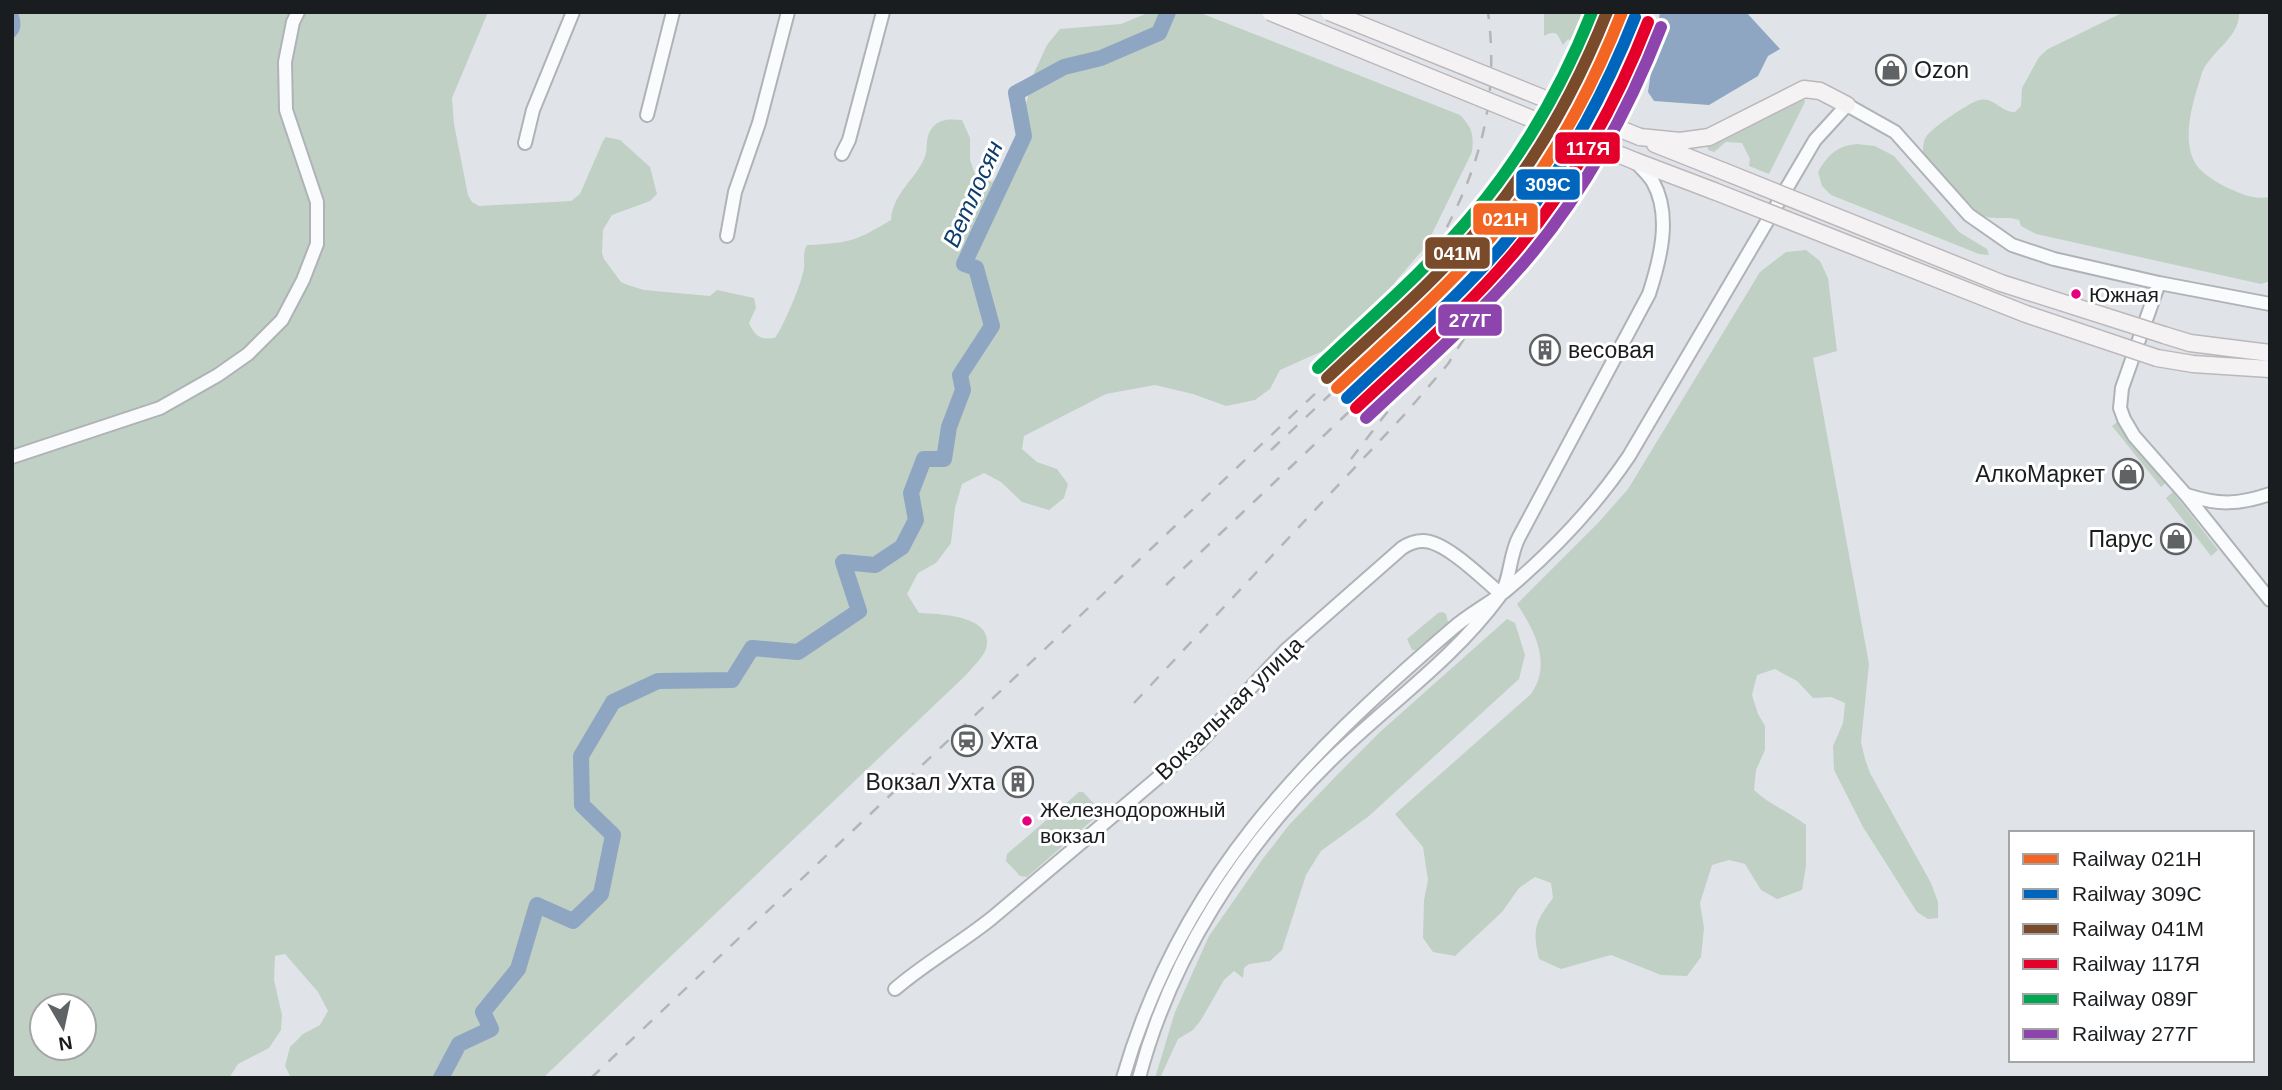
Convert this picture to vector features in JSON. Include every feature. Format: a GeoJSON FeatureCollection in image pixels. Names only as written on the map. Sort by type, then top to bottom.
{"type":"FeatureCollection","features":[{"type":"Feature","properties":{"kind":"main road"},"geometry":{"type":"LineString","coordinates":[[1270,12],[1635,161],[2025,314],[2157,358],[2193,364],[2262,369]]}},
{"type":"Feature","properties":{"kind":"main road"},"geometry":{"type":"LineString","coordinates":[[1329,12],[2001,283],[2190,343],[2270,353]]}},
{"type":"Feature","properties":{"kind":"main road"},"geometry":{"type":"LineString","coordinates":[[1640,137],[1680,141],[1710,137],[1804,89],[1821,91],[1847,105]]}},
{"type":"Feature","properties":{"kind":"street"},"geometry":{"type":"LineString","coordinates":[[12,457],[160,408],[218,375],[248,354],[282,320],[303,280],[317,244],[317,202],[286,110],[285,62],[293,22],[298,12]]}},
{"type":"Feature","properties":{"kind":"street"},"geometry":{"type":"LineString","coordinates":[[525,143],[533,110],[573,12]]}},
{"type":"Feature","properties":{"kind":"street"},"geometry":{"type":"LineString","coordinates":[[647,115],[673,12]]}},
{"type":"Feature","properties":{"kind":"street"},"geometry":{"type":"LineString","coordinates":[[727,236],[735,192],[759,123],[788,12]]}},
{"type":"Feature","properties":{"kind":"street"},"geometry":{"type":"LineString","coordinates":[[842,154],[849,140],[883,12]]}},
{"type":"Feature","properties":{"kind":"street"},"geometry":{"type":"LineString","coordinates":[[1123,1078],[1161,971],[1194,911],[1230,855],[1272,802],[1317,753],[1454,627],[1501,594],[1562,539],[1607,488],[1648,425],[1815,140],[1847,105],[1895,132],[1969,215],[2012,245],[2054,259],[2270,304]]}},
{"type":"Feature","properties":{"kind":"street"},"geometry":{"type":"LineString","coordinates":[[1139,1078],[1151,1038],[1176,976],[1208,918],[1256,845],[1328,762],[1463,641],[1501,594],[1516,542],[1645,302],[1656,272],[1662,227],[1660,204],[1651,179],[1635,161]]}},
{"type":"Feature","properties":{"kind":"street"},"geometry":{"type":"LineString","coordinates":[[2159,283],[2122,388],[2120,408],[2134,436],[2186,495],[2270,600]]}},
{"type":"Feature","properties":{"kind":"street"},"geometry":{"type":"LineString","coordinates":[[2262,369],[2270,379]]}},
{"type":"Feature","properties":{"kind":"street"},"geometry":{"type":"LineString","coordinates":[[2186,495],[2209,502],[2234,503],[2270,494]]}},
{"type":"Feature","properties":{"kind":"street","name":"Вокзальная улица"},"geometry":{"type":"LineString","coordinates":[[895,989],[926,964],[977,930],[1199,743],[1286,650],[1409,543],[1424,541],[1439,546],[1501,594]]}},
{"type":"Feature","properties":{"kind":"green space"},"geometry":{"type":"Polygon","coordinates":[[[18,12],[488,12],[452,98],[454,124],[468,195],[472,202],[479,206],[571,201],[580,194],[606,137],[620,140],[650,167],[657,194],[650,201],[612,215],[603,230],[604,259],[621,282],[644,290],[710,296],[717,290],[754,298],[756,308],[749,323],[762,338],[775,338],[788,314],[803,275],[807,245],[851,240],[891,220],[896,202],[924,159],[928,136],[939,122],[962,120],[970,138],[970,160],[976,177],[992,182],[1010,166],[1034,73],[1047,45],[1060,29],[1121,24],[1150,12],[1198,12],[1460,115],[1470,127],[1473,146],[1426,246],[1396,281],[1381,306],[1327,349],[1280,370],[1270,389],[1255,400],[1226,406],[1193,394],[1155,385],[1106,394],[1024,436],[1022,449],[1037,462],[1057,469],[1068,484],[1064,498],[1049,510],[1022,502],[1001,482],[984,473],[962,484],[955,508],[951,543],[936,563],[918,573],[907,594],[919,613],[964,619],[983,629],[987,638],[986,649],[982,655],[966,675],[543,1078],[291,1078],[285,1066],[290,1047],[303,1034],[320,1025],[328,1011],[318,992],[285,954],[275,956],[274,980],[282,1015],[281,1030],[269,1048],[238,1064],[229,1078],[12,1078],[12,39],[19,30],[18,12]]]}},
{"type":"Feature","properties":{"kind":"green space"},"geometry":{"type":"Polygon","coordinates":[[[1544,12],[1599,12],[1585,49],[1568,39],[1563,45],[1555,33],[1544,36],[1544,12]]]}},
{"type":"Feature","properties":{"kind":"green space"},"geometry":{"type":"Polygon","coordinates":[[[2124,12],[2239,12],[2235,30],[2204,68],[2190,121],[2189,145],[2197,166],[2211,179],[2243,194],[2259,198],[2270,197],[2270,281],[2261,284],[2036,234],[2021,226],[2019,220],[1979,214],[1923,153],[1924,141],[1929,133],[1975,102],[1990,101],[2015,112],[2021,106],[2022,88],[2039,57],[2048,49],[2124,12]]]}},
{"type":"Feature","properties":{"kind":"green space"},"geometry":{"type":"Polygon","coordinates":[[[1803,95],[1805,102],[1769,174],[1749,166],[1750,159],[1742,143],[1726,142],[1714,152],[1708,150],[1707,145],[1803,95]]]}},
{"type":"Feature","properties":{"kind":"green space"},"geometry":{"type":"Polygon","coordinates":[[[1857,144],[1875,146],[1894,156],[1959,232],[1987,249],[1989,255],[1979,254],[1831,195],[1822,186],[1818,172],[1833,152],[1857,144]]]}},
{"type":"Feature","properties":{"kind":"green space"},"geometry":{"type":"Polygon","coordinates":[[[1806,250],[1820,261],[1828,278],[1837,351],[1813,358],[1869,664],[1861,742],[1870,773],[1931,883],[1938,902],[1938,918],[1928,919],[1917,912],[1863,827],[1834,770],[1833,746],[1843,723],[1845,703],[1831,697],[1813,698],[1797,681],[1775,669],[1757,675],[1752,695],[1765,726],[1765,750],[1756,770],[1754,790],[1806,825],[1806,866],[1802,890],[1777,899],[1761,890],[1745,864],[1729,860],[1712,865],[1700,903],[1704,928],[1701,957],[1687,976],[1661,975],[1611,955],[1561,969],[1539,959],[1537,926],[1542,913],[1553,898],[1551,883],[1535,877],[1519,888],[1502,912],[1455,956],[1433,952],[1423,938],[1424,900],[1428,880],[1423,847],[1395,814],[1531,694],[1537,683],[1541,659],[1535,636],[1517,604],[1628,489],[1760,272],[1786,252],[1806,250]]]}},
{"type":"Feature","properties":{"kind":"green space"},"geometry":{"type":"Polygon","coordinates":[[[2117,422],[2166,483],[2161,487],[2112,426],[2117,422]]]}},
{"type":"Feature","properties":{"kind":"green space"},"geometry":{"type":"Polygon","coordinates":[[[2173,492],[2218,550],[2211,556],[2166,498],[2173,492]]]}},
{"type":"Feature","properties":{"kind":"green space"},"geometry":{"type":"Polygon","coordinates":[[[1442,612],[1446,614],[1448,622],[1417,650],[1412,650],[1407,639],[1442,612]]]}},
{"type":"Feature","properties":{"kind":"green space"},"geometry":{"type":"Polygon","coordinates":[[[1507,619],[1515,623],[1525,655],[1519,679],[1369,816],[1321,851],[1306,875],[1282,950],[1270,961],[1249,964],[1244,968],[1243,978],[1234,971],[1224,980],[1201,1020],[1193,1030],[1178,1039],[1160,1078],[1155,1078],[1175,1012],[1209,936],[1262,860],[1289,825],[1380,732],[1507,619]]]}},
{"type":"Feature","properties":{"kind":"green space"},"geometry":{"type":"Polygon","coordinates":[[[1079,792],[1083,792],[1099,809],[1097,816],[1027,877],[1020,876],[1006,861],[1007,854],[1079,792]]]}},
{"type":"Feature","properties":{"kind":"water"},"geometry":{"type":"Polygon","coordinates":[[[12,12],[18,12],[20,24],[18,33],[12,39],[12,12]]]}},
{"type":"Feature","properties":{"kind":"water"},"geometry":{"type":"Polygon","coordinates":[[[1660,12],[1746,12],[1780,49],[1768,56],[1758,76],[1709,105],[1654,101],[1648,92],[1660,12]]]}},
{"type":"Feature","properties":{"kind":"waterway","name":"Ветлосян"},"geometry":{"type":"LineString","coordinates":[[441,1078],[459,1044],[491,1029],[483,1012],[518,969],[537,905],[573,921],[601,894],[613,835],[582,805],[581,756],[613,702],[658,681],[732,680],[752,648],[798,652],[859,611],[843,562],[875,565],[902,547],[916,520],[911,493],[924,459],[944,459],[949,427],[963,390],[960,375],[992,326],[976,268],[964,264],[1024,136],[1016,93],[1064,67],[1101,58],[1159,33],[1168,12]]}},
{"type":"Feature","properties":{"kind":"railway"},"geometry":{"type":"LineString","coordinates":[[1423,269],[1456,208],[1480,146],[1487,115],[1490,82],[1488,12]]}},
{"type":"Feature","properties":{"kind":"railway"},"geometry":{"type":"LineString","coordinates":[[1134,703],[1405,414],[1448,364],[1501,280],[1546,200],[1621,54],[1635,12]]}},
{"type":"Feature","properties":{"kind":"railway"},"geometry":{"type":"LineString","coordinates":[[1351,459],[1398,398],[1538,197]]}},
{"type":"Feature","properties":{"kind":"railway"},"geometry":{"type":"LineString","coordinates":[[591,1078],[1446,270],[1499,215]]}},
{"type":"Feature","properties":{"kind":"railway"},"geometry":{"type":"LineString","coordinates":[[1166,585],[1391,372],[1442,318]]}},
{"type":"Feature","properties":{"kind":"railway"},"geometry":{"type":"LineString","coordinates":[[1271,450],[1337,388]]}},
{"type":"Feature","properties":{"kind":"rail line","name":"089Г"},"geometry":{"type":"LineString","coordinates":[[1318,368],[1434,257],[1489,195],[1524,146],[1554,94],[1592,12]]}},
{"type":"Feature","properties":{"kind":"rail line","name":"041М"},"geometry":{"type":"LineString","coordinates":[[1327,378],[1444,267],[1500,204],[1553,125],[1582,70],[1607,12]]}},
{"type":"Feature","properties":{"kind":"rail line","name":"021Н"},"geometry":{"type":"LineString","coordinates":[[1337,388],[1454,277],[1490,238],[1531,186],[1566,131],[1610,43],[1622,12]]}},
{"type":"Feature","properties":{"kind":"rail line","name":"309С"},"geometry":{"type":"LineString","coordinates":[[1347,398],[1465,286],[1523,220],[1578,137],[1635,17]]}},
{"type":"Feature","properties":{"kind":"rail line","name":"117Я"},"geometry":{"type":"LineString","coordinates":[[1356,408],[1475,296],[1533,229],[1590,144],[1621,85],[1648,22]]}},
{"type":"Feature","properties":{"kind":"rail line","name":"277Г"},"geometry":{"type":"LineString","coordinates":[[1366,418],[1485,305],[1522,265],[1565,211],[1618,122],[1661,27]]}},
{"type":"Feature","properties":{"kind":"place","name":"Ozon"},"geometry":{"type":"Point","coordinates":[1891,70]}},
{"type":"Feature","properties":{"kind":"place","name":"Южная"},"geometry":{"type":"Point","coordinates":[2076,294]}},
{"type":"Feature","properties":{"kind":"place","name":"весовая"},"geometry":{"type":"Point","coordinates":[1545,350]}},
{"type":"Feature","properties":{"kind":"place","name":"АлкоМаркет"},"geometry":{"type":"Point","coordinates":[2128,474]}},
{"type":"Feature","properties":{"kind":"place","name":"Парус"},"geometry":{"type":"Point","coordinates":[2176,539]}},
{"type":"Feature","properties":{"kind":"place","name":"Ухта"},"geometry":{"type":"Point","coordinates":[967,741]}},
{"type":"Feature","properties":{"kind":"place","name":"Вокзал Ухта"},"geometry":{"type":"Point","coordinates":[1018,782]}},
{"type":"Feature","properties":{"kind":"place","name":"Железнодорожный вокзал"},"geometry":{"type":"Point","coordinates":[1027,821]}}]}
